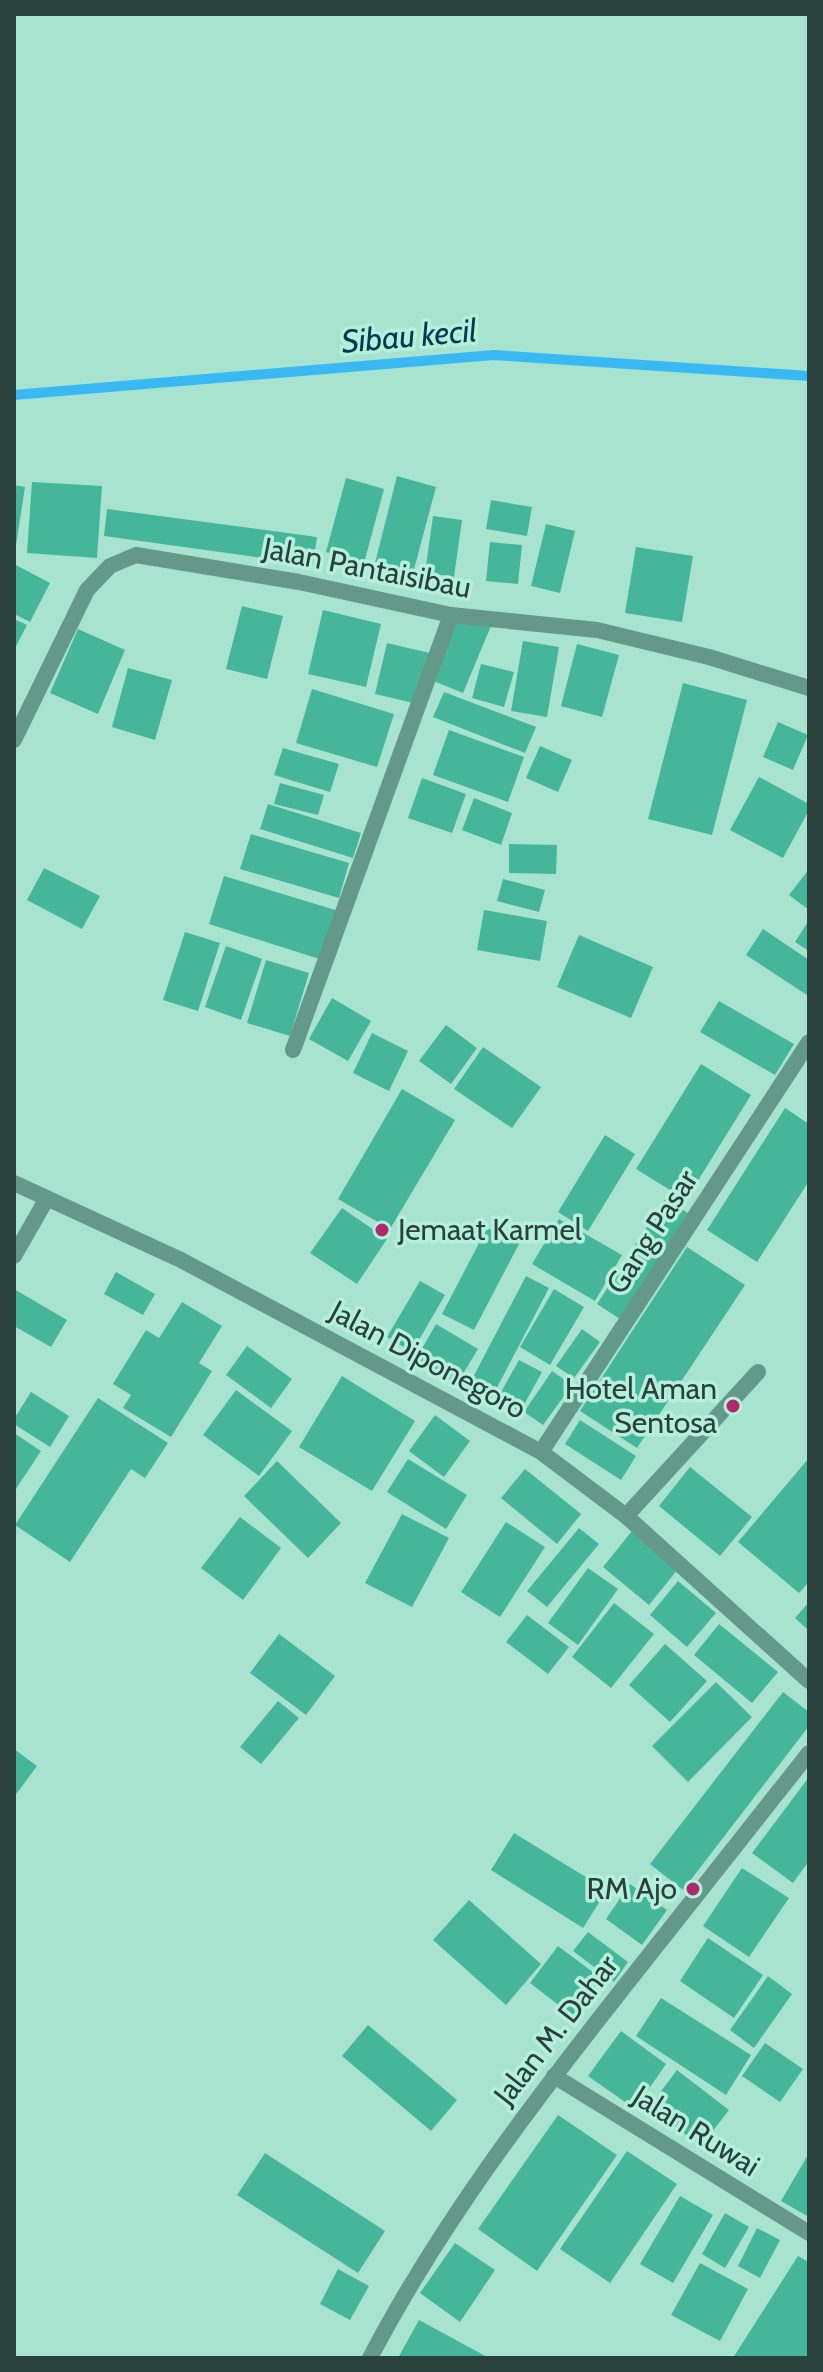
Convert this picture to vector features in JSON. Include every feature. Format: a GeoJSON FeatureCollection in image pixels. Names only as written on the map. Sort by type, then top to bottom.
{"type":"FeatureCollection","features":[{"type":"Feature","properties":{"kind":"street","name":"Jalan Pantaisibau"},"geometry":{"type":"LineString","coordinates":[[14,740],[87,590],[110,566],[136,555],[299,582],[451,615],[597,630],[709,657],[809,688]]}},
{"type":"Feature","properties":{"kind":"street"},"geometry":{"type":"LineString","coordinates":[[293,1050],[451,615]]}},
{"type":"Feature","properties":{"kind":"street","name":"Gang Pasar"},"geometry":{"type":"LineString","coordinates":[[541,1452],[809,1042]]}},
{"type":"Feature","properties":{"kind":"street","name":"Jalan Diponegoro"},"geometry":{"type":"LineString","coordinates":[[14,1183],[181,1260],[541,1452],[626,1516],[809,1681]]}},
{"type":"Feature","properties":{"kind":"street"},"geometry":{"type":"LineString","coordinates":[[14,1256],[46,1200]]}},
{"type":"Feature","properties":{"kind":"street"},"geometry":{"type":"LineString","coordinates":[[626,1516],[758,1372]]}},
{"type":"Feature","properties":{"kind":"street","name":"Jalan M. Dahar"},"geometry":{"type":"LineString","coordinates":[[370,2358],[404,2293],[486,2168],[554,2076],[809,1753]]}},
{"type":"Feature","properties":{"kind":"street","name":"Jalan Ruwai"},"geometry":{"type":"LineString","coordinates":[[554,2076],[809,2233]]}},
{"type":"Feature","properties":{"kind":"building"},"geometry":{"type":"Polygon","coordinates":[[[397,476],[436,487],[413,573],[375,563],[397,476]]]}},
{"type":"Feature","properties":{"kind":"building"},"geometry":{"type":"Polygon","coordinates":[[[346,478],[384,489],[364,563],[326,552],[346,478]]]}},
{"type":"Feature","properties":{"kind":"building"},"geometry":{"type":"Polygon","coordinates":[[[32,482],[102,486],[97,558],[27,553],[32,482]]]}},
{"type":"Feature","properties":{"kind":"building"},"geometry":{"type":"Polygon","coordinates":[[[14,485],[25,487],[16,545],[14,545],[14,485]]]}},
{"type":"Feature","properties":{"kind":"building"},"geometry":{"type":"Polygon","coordinates":[[[491,500],[532,507],[527,536],[486,529],[491,500]]]}},
{"type":"Feature","properties":{"kind":"building"},"geometry":{"type":"Polygon","coordinates":[[[107,509],[317,537],[313,565],[104,536],[107,509]]]}},
{"type":"Feature","properties":{"kind":"building"},"geometry":{"type":"Polygon","coordinates":[[[433,516],[462,520],[454,577],[425,573],[433,516]]]}},
{"type":"Feature","properties":{"kind":"building"},"geometry":{"type":"Polygon","coordinates":[[[546,524],[575,531],[560,593],[531,586],[546,524]]]}},
{"type":"Feature","properties":{"kind":"building"},"geometry":{"type":"Polygon","coordinates":[[[490,542],[522,545],[518,584],[486,581],[490,542]]]}},
{"type":"Feature","properties":{"kind":"building"},"geometry":{"type":"Polygon","coordinates":[[[636,547],[693,556],[682,622],[625,613],[636,547]]]}},
{"type":"Feature","properties":{"kind":"building"},"geometry":{"type":"Polygon","coordinates":[[[14,564],[50,583],[30,622],[14,614],[14,564]]]}},
{"type":"Feature","properties":{"kind":"building"},"geometry":{"type":"Polygon","coordinates":[[[242,606],[283,616],[267,679],[226,669],[242,606]]]}},
{"type":"Feature","properties":{"kind":"building"},"geometry":{"type":"Polygon","coordinates":[[[323,610],[381,624],[366,687],[308,674],[323,610]]]}},
{"type":"Feature","properties":{"kind":"building"},"geometry":{"type":"Polygon","coordinates":[[[459,613],[491,626],[463,693],[431,680],[459,613]]]}},
{"type":"Feature","properties":{"kind":"building"},"geometry":{"type":"Polygon","coordinates":[[[14,619],[27,625],[14,650],[14,619]]]}},
{"type":"Feature","properties":{"kind":"building"},"geometry":{"type":"Polygon","coordinates":[[[78,629],[125,650],[98,714],[50,693],[78,629]]]}},
{"type":"Feature","properties":{"kind":"building"},"geometry":{"type":"Polygon","coordinates":[[[523,641],[559,647],[547,717],[511,711],[523,641]]]}},
{"type":"Feature","properties":{"kind":"building"},"geometry":{"type":"Polygon","coordinates":[[[387,643],[434,654],[422,705],[375,694],[387,643]]]}},
{"type":"Feature","properties":{"kind":"building"},"geometry":{"type":"Polygon","coordinates":[[[577,644],[619,655],[602,717],[561,706],[577,644]]]}},
{"type":"Feature","properties":{"kind":"building"},"geometry":{"type":"Polygon","coordinates":[[[481,664],[514,672],[504,707],[472,698],[481,664]]]}},
{"type":"Feature","properties":{"kind":"building"},"geometry":{"type":"Polygon","coordinates":[[[128,668],[172,680],[155,740],[112,727],[128,668]]]}},
{"type":"Feature","properties":{"kind":"building"},"geometry":{"type":"Polygon","coordinates":[[[683,683],[747,700],[712,835],[648,819],[683,683]]]}},
{"type":"Feature","properties":{"kind":"building"},"geometry":{"type":"Polygon","coordinates":[[[312,689],[394,714],[377,767],[296,743],[312,689]]]}},
{"type":"Feature","properties":{"kind":"building"},"geometry":{"type":"Polygon","coordinates":[[[444,692],[536,727],[525,753],[433,717],[444,692]]]}},
{"type":"Feature","properties":{"kind":"building"},"geometry":{"type":"Polygon","coordinates":[[[778,722],[808,735],[793,770],[763,757],[778,722]]]}},
{"type":"Feature","properties":{"kind":"building"},"geometry":{"type":"Polygon","coordinates":[[[449,730],[524,757],[508,802],[433,775],[449,730]]]}},
{"type":"Feature","properties":{"kind":"building"},"geometry":{"type":"Polygon","coordinates":[[[540,746],[572,760],[558,792],[526,778],[540,746]]]}},
{"type":"Feature","properties":{"kind":"building"},"geometry":{"type":"Polygon","coordinates":[[[283,748],[339,764],[330,792],[274,775],[283,748]]]}},
{"type":"Feature","properties":{"kind":"building"},"geometry":{"type":"Polygon","coordinates":[[[759,777],[809,804],[809,810],[783,858],[730,830],[759,777]]]}},
{"type":"Feature","properties":{"kind":"building"},"geometry":{"type":"Polygon","coordinates":[[[422,778],[466,794],[452,833],[408,818],[422,778]]]}},
{"type":"Feature","properties":{"kind":"building"},"geometry":{"type":"Polygon","coordinates":[[[280,783],[324,795],[318,815],[274,804],[280,783]]]}},
{"type":"Feature","properties":{"kind":"building"},"geometry":{"type":"Polygon","coordinates":[[[474,798],[512,813],[501,845],[462,830],[474,798]]]}},
{"type":"Feature","properties":{"kind":"building"},"geometry":{"type":"Polygon","coordinates":[[[268,804],[361,833],[353,858],[260,829],[268,804]]]}},
{"type":"Feature","properties":{"kind":"building"},"geometry":{"type":"Polygon","coordinates":[[[251,834],[349,863],[339,898],[240,869],[251,834]]]}},
{"type":"Feature","properties":{"kind":"building"},"geometry":{"type":"Polygon","coordinates":[[[509,844],[557,845],[556,874],[509,873],[509,844]]]}},
{"type":"Feature","properties":{"kind":"building"},"geometry":{"type":"Polygon","coordinates":[[[44,868],[100,896],[82,929],[27,900],[44,868]]]}},
{"type":"Feature","properties":{"kind":"building"},"geometry":{"type":"Polygon","coordinates":[[[809,869],[809,910],[789,895],[809,869]]]}},
{"type":"Feature","properties":{"kind":"building"},"geometry":{"type":"Polygon","coordinates":[[[224,876],[345,913],[329,962],[209,924],[224,876]]]}},
{"type":"Feature","properties":{"kind":"building"},"geometry":{"type":"Polygon","coordinates":[[[503,879],[545,890],[539,912],[497,901],[503,879]]]}},
{"type":"Feature","properties":{"kind":"building"},"geometry":{"type":"Polygon","coordinates":[[[484,910],[547,921],[540,961],[477,950],[484,910]]]}},
{"type":"Feature","properties":{"kind":"building"},"geometry":{"type":"Polygon","coordinates":[[[809,920],[809,951],[795,942],[809,920]]]}},
{"type":"Feature","properties":{"kind":"building"},"geometry":{"type":"Polygon","coordinates":[[[763,929],[809,960],[807,995],[746,955],[763,929]]]}},
{"type":"Feature","properties":{"kind":"building"},"geometry":{"type":"Polygon","coordinates":[[[185,932],[220,943],[198,1011],[163,1000],[185,932]]]}},
{"type":"Feature","properties":{"kind":"building"},"geometry":{"type":"Polygon","coordinates":[[[579,935],[653,967],[631,1018],[557,987],[579,935]]]}},
{"type":"Feature","properties":{"kind":"building"},"geometry":{"type":"Polygon","coordinates":[[[226,946],[262,959],[241,1020],[205,1007],[226,946]]]}},
{"type":"Feature","properties":{"kind":"building"},"geometry":{"type":"Polygon","coordinates":[[[266,960],[309,973],[290,1036],[247,1023],[266,960]]]}},
{"type":"Feature","properties":{"kind":"building"},"geometry":{"type":"Polygon","coordinates":[[[332,998],[371,1021],[348,1061],[309,1039],[332,998]]]}},
{"type":"Feature","properties":{"kind":"building"},"geometry":{"type":"Polygon","coordinates":[[[719,1001],[794,1044],[775,1075],[700,1032],[719,1001]]]}},
{"type":"Feature","properties":{"kind":"building"},"geometry":{"type":"Polygon","coordinates":[[[446,1025],[477,1048],[451,1084],[419,1061],[446,1025]]]}},
{"type":"Feature","properties":{"kind":"building"},"geometry":{"type":"Polygon","coordinates":[[[372,1033],[408,1051],[389,1091],[353,1073],[372,1033]]]}},
{"type":"Feature","properties":{"kind":"building"},"geometry":{"type":"Polygon","coordinates":[[[483,1047],[541,1087],[512,1128],[454,1089],[483,1047]]]}},
{"type":"Feature","properties":{"kind":"building"},"geometry":{"type":"Polygon","coordinates":[[[701,1064],[751,1095],[686,1200],[636,1169],[701,1064]]]}},
{"type":"Feature","properties":{"kind":"building"},"geometry":{"type":"Polygon","coordinates":[[[402,1089],[455,1120],[390,1229],[338,1199],[402,1089]]]}},
{"type":"Feature","properties":{"kind":"building"},"geometry":{"type":"Polygon","coordinates":[[[785,1108],[809,1124],[809,1181],[757,1262],[707,1230],[785,1108]]]}},
{"type":"Feature","properties":{"kind":"building"},"geometry":{"type":"Polygon","coordinates":[[[605,1135],[635,1154],[588,1231],[558,1212],[605,1135]]]}},
{"type":"Feature","properties":{"kind":"building"},"geometry":{"type":"Polygon","coordinates":[[[665,1199],[688,1213],[620,1319],[597,1304],[665,1199]]]}},
{"type":"Feature","properties":{"kind":"building"},"geometry":{"type":"Polygon","coordinates":[[[342,1208],[387,1239],[357,1284],[310,1253],[342,1208]]]}},
{"type":"Feature","properties":{"kind":"building"},"geometry":{"type":"Polygon","coordinates":[[[559,1219],[622,1255],[595,1301],[532,1264],[559,1219]]]}},
{"type":"Feature","properties":{"kind":"building"},"geometry":{"type":"Polygon","coordinates":[[[487,1228],[519,1244],[474,1330],[442,1314],[487,1228]]]}},
{"type":"Feature","properties":{"kind":"building"},"geometry":{"type":"Polygon","coordinates":[[[687,1247],[745,1285],[637,1448],[580,1411],[687,1247]]]}},
{"type":"Feature","properties":{"kind":"building"},"geometry":{"type":"Polygon","coordinates":[[[116,1272],[155,1294],[143,1315],[104,1294],[116,1272]]]}},
{"type":"Feature","properties":{"kind":"building"},"geometry":{"type":"Polygon","coordinates":[[[526,1276],[549,1288],[491,1399],[468,1387],[526,1276]]]}},
{"type":"Feature","properties":{"kind":"building"},"geometry":{"type":"Polygon","coordinates":[[[420,1281],[445,1295],[412,1352],[387,1337],[420,1281]]]}},
{"type":"Feature","properties":{"kind":"building"},"geometry":{"type":"Polygon","coordinates":[[[14,1289],[67,1320],[51,1347],[14,1326],[14,1289]]]}},
{"type":"Feature","properties":{"kind":"building"},"geometry":{"type":"Polygon","coordinates":[[[554,1289],[584,1307],[550,1365],[520,1347],[554,1289]]]}},
{"type":"Feature","properties":{"kind":"building"},"geometry":{"type":"Polygon","coordinates":[[[182,1302],[222,1326],[199,1363],[212,1371],[171,1437],[123,1408],[131,1395],[113,1384],[146,1330],[159,1338],[182,1302]]]}},
{"type":"Feature","properties":{"kind":"building"},"geometry":{"type":"Polygon","coordinates":[[[436,1324],[478,1349],[457,1384],[416,1359],[436,1324]]]}},
{"type":"Feature","properties":{"kind":"building"},"geometry":{"type":"Polygon","coordinates":[[[582,1329],[600,1342],[574,1378],[556,1366],[582,1329]]]}},
{"type":"Feature","properties":{"kind":"building"},"geometry":{"type":"Polygon","coordinates":[[[247,1346],[292,1379],[271,1408],[226,1375],[247,1346]]]}},
{"type":"Feature","properties":{"kind":"building"},"geometry":{"type":"Polygon","coordinates":[[[519,1360],[542,1372],[520,1412],[497,1399],[519,1360]]]}},
{"type":"Feature","properties":{"kind":"building"},"geometry":{"type":"Polygon","coordinates":[[[552,1371],[572,1385],[543,1425],[524,1412],[552,1371]]]}},
{"type":"Feature","properties":{"kind":"building"},"geometry":{"type":"Polygon","coordinates":[[[342,1376],[415,1421],[372,1491],[299,1447],[342,1376]]]}},
{"type":"Feature","properties":{"kind":"building"},"geometry":{"type":"Polygon","coordinates":[[[236,1390],[292,1431],[259,1476],[203,1435],[236,1390]]]}},
{"type":"Feature","properties":{"kind":"building"},"geometry":{"type":"Polygon","coordinates":[[[31,1392],[69,1416],[50,1447],[14,1424],[31,1392]]]}},
{"type":"Feature","properties":{"kind":"building"},"geometry":{"type":"Polygon","coordinates":[[[98,1398],[168,1443],[145,1478],[131,1469],[70,1562],[15,1525],[98,1398]]]}},
{"type":"Feature","properties":{"kind":"building"},"geometry":{"type":"Polygon","coordinates":[[[435,1415],[470,1441],[444,1477],[409,1451],[435,1415]]]}},
{"type":"Feature","properties":{"kind":"building"},"geometry":{"type":"Polygon","coordinates":[[[580,1420],[636,1456],[621,1480],[565,1444],[580,1420]]]}},
{"type":"Feature","properties":{"kind":"building"},"geometry":{"type":"Polygon","coordinates":[[[14,1433],[41,1451],[14,1492],[14,1433]]]}},
{"type":"Feature","properties":{"kind":"building"},"geometry":{"type":"Polygon","coordinates":[[[809,1458],[809,1582],[799,1593],[738,1542],[809,1458]]]}},
{"type":"Feature","properties":{"kind":"building"},"geometry":{"type":"Polygon","coordinates":[[[408,1459],[467,1495],[446,1529],[387,1492],[408,1459]]]}},
{"type":"Feature","properties":{"kind":"building"},"geometry":{"type":"Polygon","coordinates":[[[277,1461],[341,1523],[308,1558],[244,1496],[277,1461]]]}},
{"type":"Feature","properties":{"kind":"building"},"geometry":{"type":"Polygon","coordinates":[[[690,1467],[752,1517],[720,1556],[659,1506],[690,1467]]]}},
{"type":"Feature","properties":{"kind":"building"},"geometry":{"type":"Polygon","coordinates":[[[525,1469],[581,1514],[557,1544],[501,1498],[525,1469]]]}},
{"type":"Feature","properties":{"kind":"building"},"geometry":{"type":"Polygon","coordinates":[[[402,1514],[449,1538],[412,1607],[365,1583],[402,1514]]]}},
{"type":"Feature","properties":{"kind":"building"},"geometry":{"type":"Polygon","coordinates":[[[240,1517],[281,1548],[243,1600],[201,1568],[240,1517]]]}},
{"type":"Feature","properties":{"kind":"building"},"geometry":{"type":"Polygon","coordinates":[[[506,1522],[545,1547],[500,1617],[461,1592],[506,1522]]]}},
{"type":"Feature","properties":{"kind":"building"},"geometry":{"type":"Polygon","coordinates":[[[579,1528],[599,1544],[547,1607],[527,1591],[579,1528]]]}},
{"type":"Feature","properties":{"kind":"building"},"geometry":{"type":"Polygon","coordinates":[[[632,1531],[678,1569],[649,1605],[603,1567],[632,1531]]]}},
{"type":"Feature","properties":{"kind":"building"},"geometry":{"type":"Polygon","coordinates":[[[588,1568],[618,1589],[578,1645],[548,1623],[588,1568]]]}},
{"type":"Feature","properties":{"kind":"building"},"geometry":{"type":"Polygon","coordinates":[[[678,1581],[716,1613],[687,1647],[650,1615],[678,1581]]]}},
{"type":"Feature","properties":{"kind":"building"},"geometry":{"type":"Polygon","coordinates":[[[809,1602],[809,1631],[795,1618],[809,1602]]]}},
{"type":"Feature","properties":{"kind":"building"},"geometry":{"type":"Polygon","coordinates":[[[614,1603],[654,1634],[611,1688],[572,1657],[614,1603]]]}},
{"type":"Feature","properties":{"kind":"building"},"geometry":{"type":"Polygon","coordinates":[[[527,1615],[569,1647],[548,1674],[506,1642],[527,1615]]]}},
{"type":"Feature","properties":{"kind":"building"},"geometry":{"type":"Polygon","coordinates":[[[719,1624],[778,1672],[752,1703],[694,1655],[719,1624]]]}},
{"type":"Feature","properties":{"kind":"building"},"geometry":{"type":"Polygon","coordinates":[[[279,1634],[335,1676],[306,1715],[250,1673],[279,1634]]]}},
{"type":"Feature","properties":{"kind":"building"},"geometry":{"type":"Polygon","coordinates":[[[665,1644],[707,1681],[670,1722],[629,1685],[665,1644]]]}},
{"type":"Feature","properties":{"kind":"building"},"geometry":{"type":"Polygon","coordinates":[[[716,1682],[752,1717],[688,1782],[652,1746],[716,1682]]]}},
{"type":"Feature","properties":{"kind":"building"},"geometry":{"type":"Polygon","coordinates":[[[783,1692],[809,1712],[809,1726],[683,1890],[650,1864],[783,1692]]]}},
{"type":"Feature","properties":{"kind":"building"},"geometry":{"type":"Polygon","coordinates":[[[278,1701],[299,1718],[261,1764],[240,1747],[278,1701]]]}},
{"type":"Feature","properties":{"kind":"building"},"geometry":{"type":"Polygon","coordinates":[[[14,1749],[37,1766],[14,1797],[14,1749]]]}},
{"type":"Feature","properties":{"kind":"building"},"geometry":{"type":"Polygon","coordinates":[[[809,1777],[809,1861],[793,1883],[752,1853],[809,1777]]]}},
{"type":"Feature","properties":{"kind":"building"},"geometry":{"type":"Polygon","coordinates":[[[514,1833],[607,1890],[583,1928],[491,1870],[514,1833]]]}},
{"type":"Feature","properties":{"kind":"building"},"geometry":{"type":"Polygon","coordinates":[[[742,1868],[789,1898],[749,1957],[703,1926],[742,1868]]]}},
{"type":"Feature","properties":{"kind":"building"},"geometry":{"type":"Polygon","coordinates":[[[630,1884],[667,1910],[642,1945],[606,1919],[630,1884]]]}},
{"type":"Feature","properties":{"kind":"building"},"geometry":{"type":"Polygon","coordinates":[[[469,1900],[541,1964],[506,2005],[433,1940],[469,1900]]]}},
{"type":"Feature","properties":{"kind":"building"},"geometry":{"type":"Polygon","coordinates":[[[588,1932],[628,1962],[614,1982],[573,1951],[588,1932]]]}},
{"type":"Feature","properties":{"kind":"building"},"geometry":{"type":"Polygon","coordinates":[[[708,1938],[763,1975],[734,2018],[680,1981],[708,1938]]]}},
{"type":"Feature","properties":{"kind":"building"},"geometry":{"type":"Polygon","coordinates":[[[558,1946],[602,1979],[574,2017],[530,1983],[558,1946]]]}},
{"type":"Feature","properties":{"kind":"building"},"geometry":{"type":"Polygon","coordinates":[[[768,1976],[792,1994],[754,2048],[730,2030],[768,1976]]]}},
{"type":"Feature","properties":{"kind":"building"},"geometry":{"type":"Polygon","coordinates":[[[661,1998],[751,2055],[726,2095],[636,2036],[661,1998]]]}},
{"type":"Feature","properties":{"kind":"building"},"geometry":{"type":"Polygon","coordinates":[[[368,2025],[457,2100],[431,2131],[342,2056],[368,2025]]]}},
{"type":"Feature","properties":{"kind":"building"},"geometry":{"type":"Polygon","coordinates":[[[621,2031],[666,2064],[635,2109],[588,2076],[621,2031]]]}},
{"type":"Feature","properties":{"kind":"building"},"geometry":{"type":"Polygon","coordinates":[[[765,2043],[803,2069],[780,2102],[742,2076],[765,2043]]]}},
{"type":"Feature","properties":{"kind":"building"},"geometry":{"type":"Polygon","coordinates":[[[677,2070],[729,2110],[701,2146],[649,2107],[677,2070]]]}},
{"type":"Feature","properties":{"kind":"building"},"geometry":{"type":"Polygon","coordinates":[[[558,2115],[617,2155],[537,2271],[478,2229],[558,2115]]]}},
{"type":"Feature","properties":{"kind":"building"},"geometry":{"type":"Polygon","coordinates":[[[627,2151],[677,2184],[610,2283],[560,2249],[627,2151]]]}},
{"type":"Feature","properties":{"kind":"building"},"geometry":{"type":"Polygon","coordinates":[[[265,2153],[385,2231],[358,2273],[237,2195],[265,2153]]]}},
{"type":"Feature","properties":{"kind":"building"},"geometry":{"type":"Polygon","coordinates":[[[809,2153],[809,2217],[781,2201],[809,2153]]]}},
{"type":"Feature","properties":{"kind":"building"},"geometry":{"type":"Polygon","coordinates":[[[680,2196],[713,2215],[673,2283],[640,2264],[680,2196]]]}},
{"type":"Feature","properties":{"kind":"building"},"geometry":{"type":"Polygon","coordinates":[[[725,2213],[749,2227],[725,2268],[702,2254],[725,2213]]]}},
{"type":"Feature","properties":{"kind":"building"},"geometry":{"type":"Polygon","coordinates":[[[757,2228],[780,2240],[760,2278],[738,2266],[757,2228]]]}},
{"type":"Feature","properties":{"kind":"building"},"geometry":{"type":"Polygon","coordinates":[[[455,2243],[495,2270],[460,2322],[420,2293],[455,2243]]]}},
{"type":"Feature","properties":{"kind":"building"},"geometry":{"type":"Polygon","coordinates":[[[798,2256],[809,2262],[809,2358],[733,2358],[798,2256]]]}},
{"type":"Feature","properties":{"kind":"building"},"geometry":{"type":"Polygon","coordinates":[[[700,2263],[748,2289],[720,2341],[671,2315],[700,2263]]]}},
{"type":"Feature","properties":{"kind":"building"},"geometry":{"type":"Polygon","coordinates":[[[338,2269],[369,2286],[350,2320],[320,2304],[338,2269]]]}},
{"type":"Feature","properties":{"kind":"building"},"geometry":{"type":"Polygon","coordinates":[[[419,2320],[489,2358],[398,2358],[419,2320]]]}},
{"type":"Feature","properties":{"kind":"waterway","name":"Sibau kecil"},"geometry":{"type":"LineString","coordinates":[[14,395],[494,355],[809,376]]}},
{"type":"Feature","properties":{"kind":"place","name":"Jemaat Karmel"},"geometry":{"type":"Point","coordinates":[382,1230]}},
{"type":"Feature","properties":{"kind":"place","name":"Hotel Aman Sentosa"},"geometry":{"type":"Point","coordinates":[733,1406]}},
{"type":"Feature","properties":{"kind":"place","name":"RM Ajo"},"geometry":{"type":"Point","coordinates":[693,1889]}}]}
